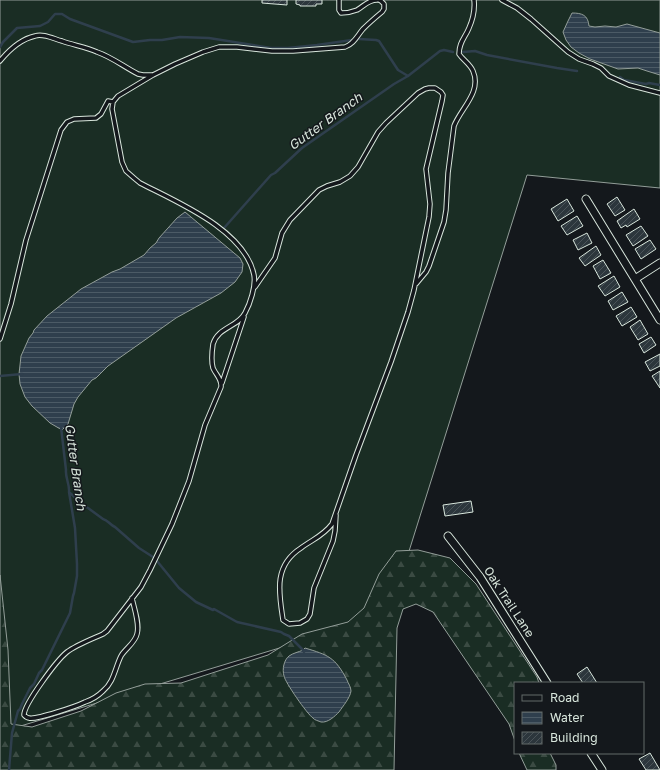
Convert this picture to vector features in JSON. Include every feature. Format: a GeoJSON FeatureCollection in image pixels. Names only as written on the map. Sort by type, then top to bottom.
{"type":"FeatureCollection","features":[{"type":"Feature","properties":{"kind":"street"},"geometry":{"type":"LineString","coordinates":[[586,199],[660,320]]}},
{"type":"Feature","properties":{"kind":"street"},"geometry":{"type":"LineString","coordinates":[[635,280],[660,263]]}},
{"type":"Feature","properties":{"kind":"street","name":"Oak Trail Lane"},"geometry":{"type":"LineString","coordinates":[[448,536],[480,577],[546,682]]}},
{"type":"Feature","properties":{"kind":"street"},"geometry":{"type":"LineString","coordinates":[[592,754],[602,770]]}},
{"type":"Feature","properties":{"kind":"lane"},"geometry":{"type":"LineString","coordinates":[[132,598],[138,624],[137,634],[135,639],[121,657],[108,686],[102,692],[85,702],[46,716],[31,719],[27,718],[24,715],[24,710],[57,662],[68,651],[107,631],[132,598],[141,587],[150,570],[172,524],[189,481],[205,425],[219,392],[254,289],[255,282],[255,276],[248,259],[235,241],[225,232],[190,207],[140,183],[126,171],[122,162],[114,124],[112,109],[113,102],[118,96],[153,75],[211,49],[233,46],[293,51],[345,47],[350,45],[384,9],[384,4],[381,0],[378,0],[368,2],[357,10],[341,13],[339,10],[339,0]]}},
{"type":"Feature","properties":{"kind":"lane"},"geometry":{"type":"LineString","coordinates":[[415,284],[426,272],[429,266],[444,222],[454,126],[472,96],[475,87],[474,73],[459,54],[459,48],[469,29],[473,17],[474,0]]}},
{"type":"Feature","properties":{"kind":"lane"},"geometry":{"type":"LineString","coordinates":[[502,0],[521,12],[568,52],[579,59],[601,68],[610,76],[629,85],[660,93]]}},
{"type":"Feature","properties":{"kind":"lane"},"geometry":{"type":"LineString","coordinates":[[0,61],[6,53],[22,41],[36,35],[98,52],[138,74],[153,75]]}},
{"type":"Feature","properties":{"kind":"lane"},"geometry":{"type":"LineString","coordinates":[[254,289],[275,258],[282,234],[290,220],[319,190],[340,182],[350,176],[358,167],[378,132],[418,93],[425,89],[434,88],[441,92],[443,95],[442,101],[426,169],[430,204],[429,217],[408,312],[332,524],[327,531],[293,554],[287,561],[279,580],[279,596],[283,620],[289,624],[300,623],[307,619],[310,614],[314,588],[333,541],[336,515]]}},
{"type":"Feature","properties":{"kind":"lane"},"geometry":{"type":"LineString","coordinates":[[0,339],[26,240],[61,130],[67,122],[74,119],[96,118],[101,114],[108,101],[113,102]]}},
{"type":"Feature","properties":{"kind":"lane"},"geometry":{"type":"LineString","coordinates":[[221,384],[220,378],[212,366],[213,344],[219,333],[236,323],[245,314]]}},
{"type":"Feature","properties":{"kind":"green space"},"geometry":{"type":"Polygon","coordinates":[[[0,0],[660,0],[660,188],[527,175],[389,615],[4,731],[0,696],[0,0]]]}},
{"type":"Feature","properties":{"kind":"green space"},"geometry":{"type":"Polygon","coordinates":[[[418,550],[450,558],[476,584],[537,677],[539,682],[514,682],[514,738],[509,724],[433,612],[416,604],[403,609],[397,628],[394,770],[0,770],[0,575],[8,650],[11,724],[32,727],[81,711],[116,693],[145,684],[181,683],[268,655],[302,634],[348,622],[364,608],[379,574],[396,551],[418,550]]]}},
{"type":"Feature","properties":{"kind":"green space"},"geometry":{"type":"Polygon","coordinates":[[[519,754],[550,754],[556,765],[556,770],[527,770],[519,754]]]}},
{"type":"Feature","properties":{"kind":"water"},"geometry":{"type":"Polygon","coordinates":[[[572,13],[584,15],[589,26],[616,27],[627,24],[660,33],[660,75],[638,68],[618,69],[590,59],[579,53],[571,47],[563,32],[572,13]]]}},
{"type":"Feature","properties":{"kind":"water"},"geometry":{"type":"Polygon","coordinates":[[[185,212],[240,258],[243,264],[242,272],[235,282],[221,293],[176,318],[108,366],[92,380],[78,397],[74,404],[68,424],[62,430],[50,423],[25,397],[20,384],[19,374],[21,356],[34,330],[47,316],[81,289],[144,255],[177,218],[185,212]]]}},
{"type":"Feature","properties":{"kind":"water"},"geometry":{"type":"Polygon","coordinates":[[[305,648],[325,655],[335,662],[343,672],[351,688],[346,702],[339,712],[331,719],[324,722],[314,719],[301,705],[284,676],[283,670],[287,658],[305,648]]]}},
{"type":"Feature","properties":{"kind":"building"},"geometry":{"type":"Polygon","coordinates":[[[262,0],[287,0],[287,5],[262,3],[262,0]]]}},
{"type":"Feature","properties":{"kind":"building"},"geometry":{"type":"Polygon","coordinates":[[[296,0],[322,0],[322,4],[316,4],[316,6],[300,6],[296,4],[296,0]]]}},
{"type":"Feature","properties":{"kind":"building"},"geometry":{"type":"Polygon","coordinates":[[[617,197],[625,210],[615,216],[607,204],[617,197]]]}},
{"type":"Feature","properties":{"kind":"building"},"geometry":{"type":"Polygon","coordinates":[[[567,199],[574,211],[558,221],[551,209],[567,199]]]}},
{"type":"Feature","properties":{"kind":"building"},"geometry":{"type":"Polygon","coordinates":[[[634,209],[640,219],[627,227],[626,225],[621,228],[617,221],[634,209]]]}},
{"type":"Feature","properties":{"kind":"building"},"geometry":{"type":"Polygon","coordinates":[[[577,216],[583,226],[567,235],[561,226],[577,216]]]}},
{"type":"Feature","properties":{"kind":"building"},"geometry":{"type":"Polygon","coordinates":[[[641,226],[648,236],[633,246],[626,235],[641,226]]]}},
{"type":"Feature","properties":{"kind":"building"},"geometry":{"type":"Polygon","coordinates":[[[587,233],[592,243],[578,250],[573,240],[587,233]]]}},
{"type":"Feature","properties":{"kind":"building"},"geometry":{"type":"Polygon","coordinates":[[[650,240],[656,249],[641,259],[635,249],[650,240]]]}},
{"type":"Feature","properties":{"kind":"building"},"geometry":{"type":"Polygon","coordinates":[[[596,246],[601,255],[585,266],[579,258],[596,246]]]}},
{"type":"Feature","properties":{"kind":"building"},"geometry":{"type":"Polygon","coordinates":[[[603,260],[611,273],[600,279],[593,266],[603,260]]]}},
{"type":"Feature","properties":{"kind":"building"},"geometry":{"type":"Polygon","coordinates":[[[614,276],[620,287],[605,296],[598,286],[614,276]]]}},
{"type":"Feature","properties":{"kind":"building"},"geometry":{"type":"Polygon","coordinates":[[[622,292],[628,302],[613,310],[608,301],[622,292]]]}},
{"type":"Feature","properties":{"kind":"building"},"geometry":{"type":"Polygon","coordinates":[[[631,307],[637,317],[622,326],[616,316],[631,307]]]}},
{"type":"Feature","properties":{"kind":"building"},"geometry":{"type":"Polygon","coordinates":[[[640,320],[648,334],[638,340],[630,327],[640,320]]]}},
{"type":"Feature","properties":{"kind":"building"},"geometry":{"type":"Polygon","coordinates":[[[651,337],[656,345],[644,353],[639,344],[651,337]]]}},
{"type":"Feature","properties":{"kind":"building"},"geometry":{"type":"Polygon","coordinates":[[[660,354],[660,366],[650,371],[645,362],[660,354]]]}},
{"type":"Feature","properties":{"kind":"building"},"geometry":{"type":"Polygon","coordinates":[[[660,371],[660,388],[652,376],[660,371]]]}},
{"type":"Feature","properties":{"kind":"building"},"geometry":{"type":"Polygon","coordinates":[[[471,501],[473,512],[445,516],[443,505],[471,501]]]}},
{"type":"Feature","properties":{"kind":"building"},"geometry":{"type":"Polygon","coordinates":[[[587,667],[596,682],[582,682],[577,674],[587,667]]]}},
{"type":"Feature","properties":{"kind":"building"},"geometry":{"type":"Polygon","coordinates":[[[650,753],[660,770],[646,770],[639,759],[650,753]]]}},
{"type":"Feature","properties":{"kind":"waterway"},"geometry":{"type":"LineString","coordinates":[[0,47],[17,28],[40,26],[48,22],[55,14],[62,14],[70,19],[133,42],[180,37],[209,38],[271,48],[288,48],[352,40]]}},
{"type":"Feature","properties":{"kind":"waterway"},"geometry":{"type":"LineString","coordinates":[[359,39],[379,41],[398,70],[408,76]]}},
{"type":"Feature","properties":{"kind":"waterway","name":"Gutter Branch"},"geometry":{"type":"LineString","coordinates":[[224,228],[271,175],[302,148],[394,84],[408,76],[440,51],[444,50],[453,52]]}},
{"type":"Feature","properties":{"kind":"waterway","name":"Gutter Branch"},"geometry":{"type":"LineString","coordinates":[[463,52],[475,51],[487,55],[577,71]]}},
{"type":"Feature","properties":{"kind":"waterway","name":"Gutter Branch"},"geometry":{"type":"LineString","coordinates":[[620,77],[624,80],[660,85]]}},
{"type":"Feature","properties":{"kind":"waterway"},"geometry":{"type":"LineString","coordinates":[[0,376],[22,374]]}},
{"type":"Feature","properties":{"kind":"waterway","name":"Gutter Branch"},"geometry":{"type":"LineString","coordinates":[[9,770],[12,733],[18,711],[30,688],[42,670],[70,613],[77,576],[75,528],[66,475],[61,427]]}},
{"type":"Feature","properties":{"kind":"waterway"},"geometry":{"type":"LineString","coordinates":[[70,493],[86,507],[115,527],[139,548],[153,557]]}},
{"type":"Feature","properties":{"kind":"waterway"},"geometry":{"type":"LineString","coordinates":[[157,561],[179,588],[196,602],[213,610],[214,609],[237,622],[281,632],[289,636],[304,652]]}}]}
